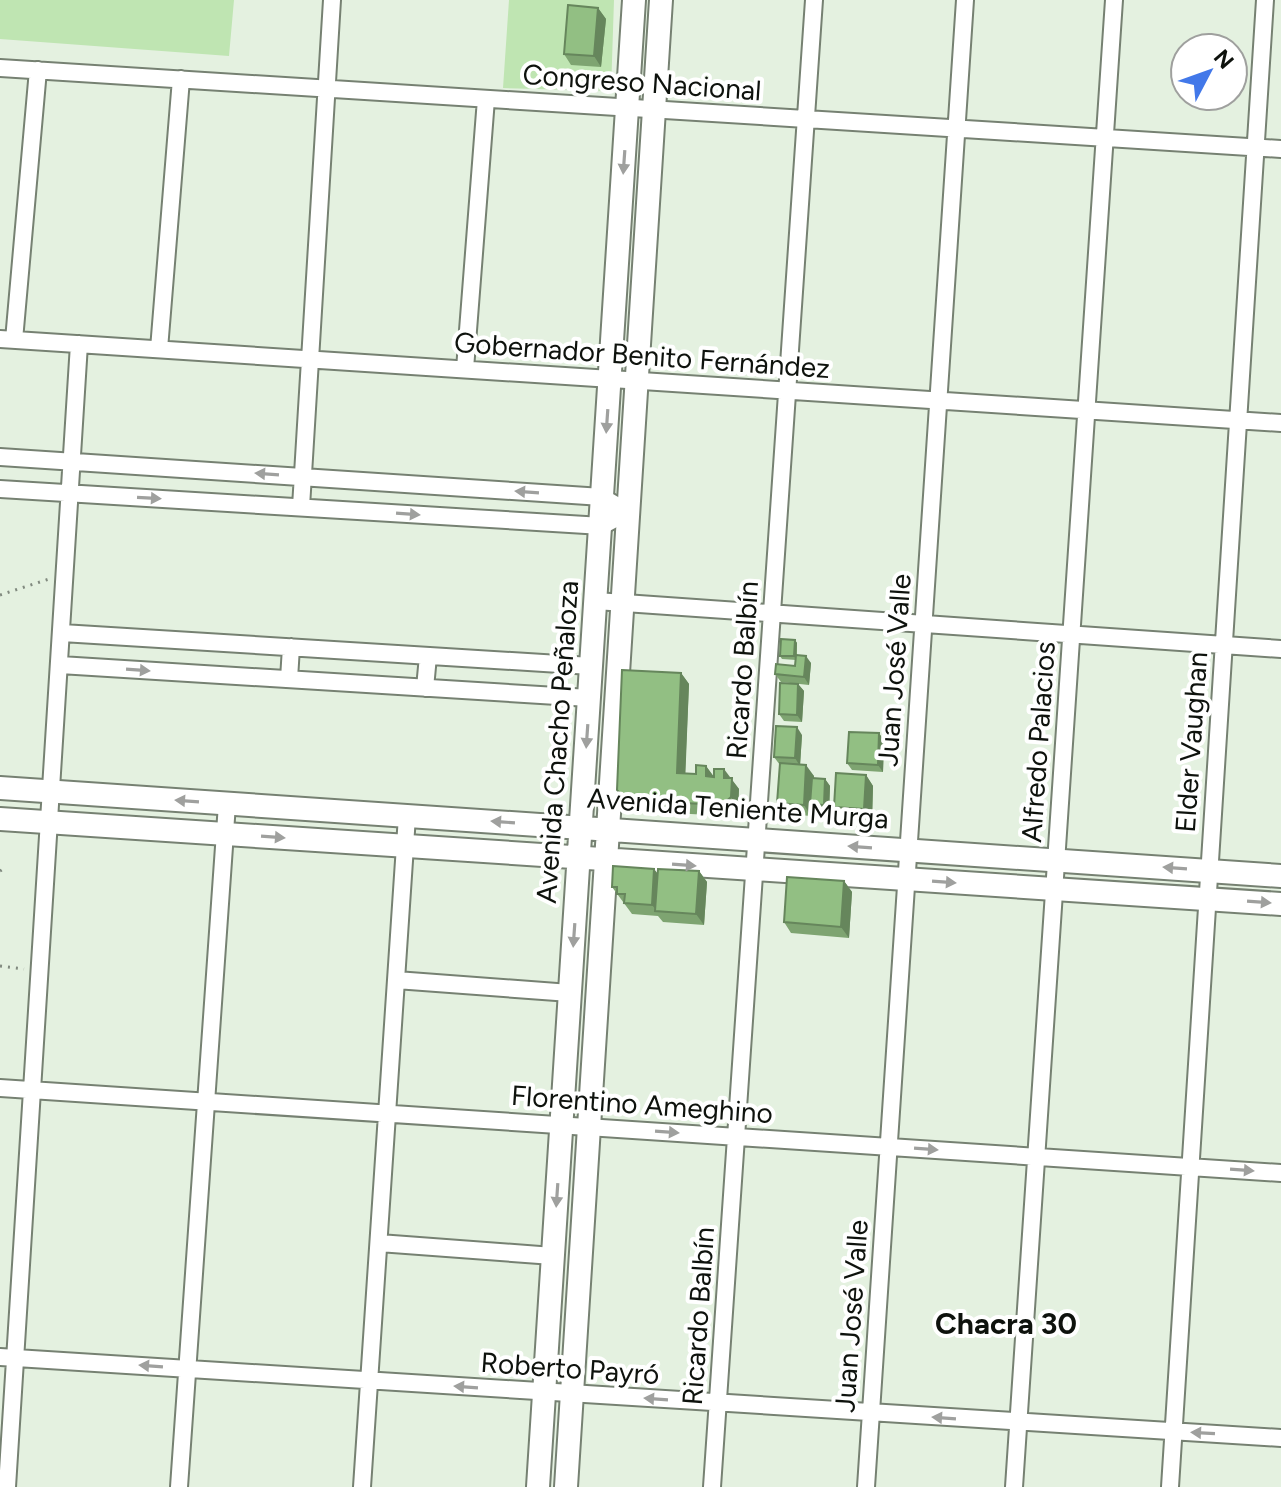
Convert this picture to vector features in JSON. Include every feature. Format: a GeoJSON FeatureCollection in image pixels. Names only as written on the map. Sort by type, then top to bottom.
{"type":"FeatureCollection","features":[{"type":"Feature","properties":{"kind":"main road","name":"Avenida Chacho Peñaloza"},"geometry":{"type":"LineString","coordinates":[[538,1487],[634,0]]}},
{"type":"Feature","properties":{"kind":"main road","name":"Avenida Chacho Peñaloza"},"geometry":{"type":"LineString","coordinates":[[566,1487],[661,0]]}},
{"type":"Feature","properties":{"kind":"main road","name":"Avenida Teniente Murga"},"geometry":{"type":"LineString","coordinates":[[0,788],[1281,876]]}},
{"type":"Feature","properties":{"kind":"main road"},"geometry":{"type":"LineString","coordinates":[[0,819],[1281,904]]}},
{"type":"Feature","properties":{"kind":"street"},"geometry":{"type":"LineString","coordinates":[[301,507],[332,0]]}},
{"type":"Feature","properties":{"kind":"street","name":"Ricardo Balbín"},"geometry":{"type":"LineString","coordinates":[[712,1487],[814,0]]}},
{"type":"Feature","properties":{"kind":"street","name":"Juan José Valle"},"geometry":{"type":"LineString","coordinates":[[866,1487],[965,0]]}},
{"type":"Feature","properties":{"kind":"street","name":"Alfredo Palacios"},"geometry":{"type":"LineString","coordinates":[[1014,1487],[1114,0]]}},
{"type":"Feature","properties":{"kind":"street","name":"Elder Vaughan"},"geometry":{"type":"LineString","coordinates":[[1170,1487],[1265,0]]}},
{"type":"Feature","properties":{"kind":"street","name":"Congreso Nacional"},"geometry":{"type":"LineString","coordinates":[[0,68],[1281,149]]}},
{"type":"Feature","properties":{"kind":"street"},"geometry":{"type":"LineString","coordinates":[[7,339],[38,70]]}},
{"type":"Feature","properties":{"kind":"street"},"geometry":{"type":"LineString","coordinates":[[159,349],[181,79]]}},
{"type":"Feature","properties":{"kind":"street"},"geometry":{"type":"LineString","coordinates":[[465,369],[486,99]]}},
{"type":"Feature","properties":{"kind":"street","name":"Gobernador Benito Fernández"},"geometry":{"type":"LineString","coordinates":[[7,339],[1281,423]]}},
{"type":"Feature","properties":{"kind":"street"},"geometry":{"type":"LineString","coordinates":[[7,1487],[8,1357],[33,1090],[79,344]]}},
{"type":"Feature","properties":{"kind":"street"},"geometry":{"type":"LineString","coordinates":[[0,457],[602,497],[628,512]]}},
{"type":"Feature","properties":{"kind":"street"},"geometry":{"type":"LineString","coordinates":[[0,489],[602,526],[628,512]]}},
{"type":"Feature","properties":{"kind":"street"},"geometry":{"type":"LineString","coordinates":[[596,601],[1281,649]]}},
{"type":"Feature","properties":{"kind":"street"},"geometry":{"type":"LineString","coordinates":[[62,633],[591,666]]}},
{"type":"Feature","properties":{"kind":"street"},"geometry":{"type":"LineString","coordinates":[[289,679],[291,647]]}},
{"type":"Feature","properties":{"kind":"street"},"geometry":{"type":"LineString","coordinates":[[425,688],[428,656]]}},
{"type":"Feature","properties":{"kind":"street"},"geometry":{"type":"LineString","coordinates":[[60,665],[589,698]]}},
{"type":"Feature","properties":{"kind":"street"},"geometry":{"type":"LineString","coordinates":[[179,1487],[227,804]]}},
{"type":"Feature","properties":{"kind":"street"},"geometry":{"type":"LineString","coordinates":[[362,1487],[407,816]]}},
{"type":"Feature","properties":{"kind":"street"},"geometry":{"type":"LineString","coordinates":[[396,980],[570,993]]}},
{"type":"Feature","properties":{"kind":"street","name":"Florentino Ameghino"},"geometry":{"type":"LineString","coordinates":[[0,1088],[1281,1173]]}},
{"type":"Feature","properties":{"kind":"street"},"geometry":{"type":"LineString","coordinates":[[379,1243],[553,1256]]}},
{"type":"Feature","properties":{"kind":"street","name":"Roberto Payró"},"geometry":{"type":"LineString","coordinates":[[8,1357],[1281,1438]]}},
{"type":"Feature","properties":{"kind":"path"},"geometry":{"type":"LineString","coordinates":[[0,595],[66,574]]}},
{"type":"Feature","properties":{"kind":"path"},"geometry":{"type":"LineString","coordinates":[[0,871],[6,867]]}},
{"type":"Feature","properties":{"kind":"path"},"geometry":{"type":"LineString","coordinates":[[0,966],[40,970]]}},
{"type":"Feature","properties":{"kind":"green space"},"geometry":{"type":"Polygon","coordinates":[[[0,0],[234,0],[229,56],[0,39],[0,0]]]}},
{"type":"Feature","properties":{"kind":"green space"},"geometry":{"type":"Polygon","coordinates":[[[509,0],[614,0],[611,91],[503,88],[509,0]]]}},
{"type":"Feature","properties":{"kind":"building"},"geometry":{"type":"Polygon","coordinates":[[[568,5],[598,8],[594,56],[564,54],[568,5]]]}},
{"type":"Feature","properties":{"kind":"building"},"geometry":{"type":"Polygon","coordinates":[[[781,639],[795,640],[794,656],[780,656],[781,639]]]}},
{"type":"Feature","properties":{"kind":"building"},"geometry":{"type":"Polygon","coordinates":[[[796,655],[806,656],[804,677],[775,674],[776,664],[795,666],[796,655]]]}},
{"type":"Feature","properties":{"kind":"building"},"geometry":{"type":"Polygon","coordinates":[[[622,670],[681,673],[677,773],[696,774],[696,765],[706,766],[706,776],[714,777],[714,769],[724,769],[724,778],[732,778],[731,797],[722,805],[626,800],[617,790],[622,670]]]}},
{"type":"Feature","properties":{"kind":"building"},"geometry":{"type":"Polygon","coordinates":[[[780,683],[798,684],[797,715],[779,714],[780,683]]]}},
{"type":"Feature","properties":{"kind":"building"},"geometry":{"type":"Polygon","coordinates":[[[776,726],[797,727],[795,758],[774,757],[776,726]]]}},
{"type":"Feature","properties":{"kind":"building"},"geometry":{"type":"Polygon","coordinates":[[[849,732],[879,733],[878,765],[847,763],[849,732]]]}},
{"type":"Feature","properties":{"kind":"building"},"geometry":{"type":"Polygon","coordinates":[[[780,763],[806,765],[804,805],[777,803],[780,763]]]}},
{"type":"Feature","properties":{"kind":"building"},"geometry":{"type":"Polygon","coordinates":[[[836,773],[866,775],[864,809],[834,807],[836,773]]]}},
{"type":"Feature","properties":{"kind":"building"},"geometry":{"type":"Polygon","coordinates":[[[812,778],[825,779],[824,805],[810,804],[812,778]]]}},
{"type":"Feature","properties":{"kind":"building"},"geometry":{"type":"Polygon","coordinates":[[[613,866],[654,869],[652,905],[624,903],[625,894],[617,894],[617,887],[612,887],[613,866]]]}},
{"type":"Feature","properties":{"kind":"building"},"geometry":{"type":"Polygon","coordinates":[[[658,869],[699,871],[696,914],[655,911],[658,869]]]}},
{"type":"Feature","properties":{"kind":"building"},"geometry":{"type":"Polygon","coordinates":[[[787,877],[844,881],[841,927],[784,922],[787,877]]]}},
{"type":"Feature","properties":{"kind":"district","name":"Chacra 30"},"geometry":{"type":"Point","coordinates":[1006,1323]}}]}
